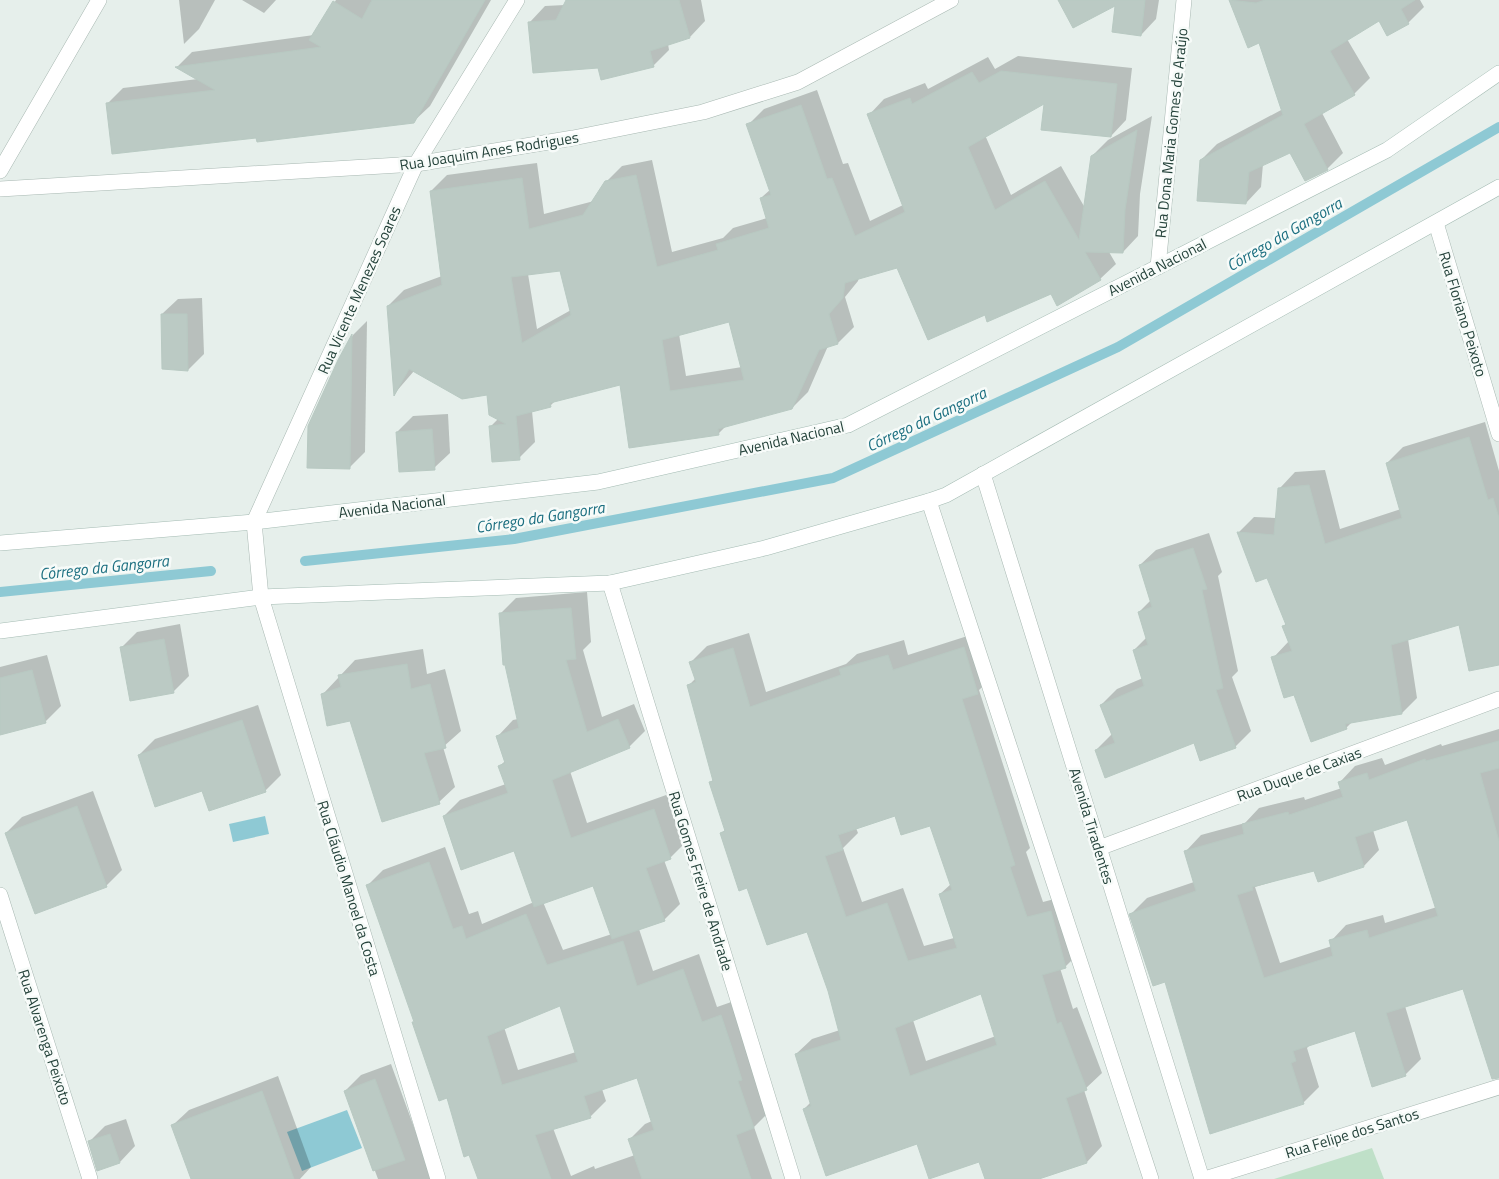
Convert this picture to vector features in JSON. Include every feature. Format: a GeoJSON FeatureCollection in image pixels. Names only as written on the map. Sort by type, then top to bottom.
{"type":"FeatureCollection","features":[{"type":"Feature","properties":{"kind":"street"},"geometry":{"type":"LineString","coordinates":[[0,171],[99,0]]}},
{"type":"Feature","properties":{"kind":"street","name":"Rua Vicente Menezes Soares"},"geometry":{"type":"LineString","coordinates":[[260,590],[254,543],[254,522],[416,164],[517,0]]}},
{"type":"Feature","properties":{"kind":"street","name":"Rua Joaquim Anes Rodrigues"},"geometry":{"type":"LineString","coordinates":[[0,189],[416,164],[573,138],[703,112],[798,82],[951,0]]}},
{"type":"Feature","properties":{"kind":"street","name":"Rua Dona Maria Gomes de Araújo"},"geometry":{"type":"LineString","coordinates":[[1158,267],[1184,0]]}},
{"type":"Feature","properties":{"kind":"street","name":"Avenida Nacional"},"geometry":{"type":"LineString","coordinates":[[0,543],[254,522],[598,482],[848,425],[1387,150],[1499,74]]}},
{"type":"Feature","properties":{"kind":"street"},"geometry":{"type":"LineString","coordinates":[[0,631],[260,590],[610,583],[765,548],[929,501],[946,495],[1499,187]]}},
{"type":"Feature","properties":{"kind":"street","name":"Rua Floriano Peixoto"},"geometry":{"type":"LineString","coordinates":[[1436,223],[1499,434]]}},
{"type":"Feature","properties":{"kind":"street","name":"Avenida Tiradentes"},"geometry":{"type":"LineString","coordinates":[[982,474],[1203,1179]]}},
{"type":"Feature","properties":{"kind":"street"},"geometry":{"type":"LineString","coordinates":[[929,501],[1151,1179]]}},
{"type":"Feature","properties":{"kind":"street","name":"Rua Gomes Freire de Andrade"},"geometry":{"type":"LineString","coordinates":[[610,583],[793,1179]]}},
{"type":"Feature","properties":{"kind":"street","name":"Rua Cláudio Manoel da Costa"},"geometry":{"type":"LineString","coordinates":[[260,590],[438,1179]]}},
{"type":"Feature","properties":{"kind":"street","name":"Rua Duque de Caxias"},"geometry":{"type":"LineString","coordinates":[[1099,848],[1499,699]]}},
{"type":"Feature","properties":{"kind":"street","name":"Rua Alvarenga Peixoto"},"geometry":{"type":"LineString","coordinates":[[0,895],[90,1179]]}},
{"type":"Feature","properties":{"kind":"street","name":"Rua Felipe dos Santos"},"geometry":{"type":"LineString","coordinates":[[1203,1179],[1499,1087]]}},
{"type":"Feature","properties":{"kind":"green space"},"geometry":{"type":"Polygon","coordinates":[[[1372,1148],[1384,1179],[1274,1179],[1372,1148]]]}},
{"type":"Feature","properties":{"kind":"water"},"geometry":{"type":"Polygon","coordinates":[[[265,816],[269,834],[233,842],[229,824],[265,816]]]}},
{"type":"Feature","properties":{"kind":"water"},"geometry":{"type":"Polygon","coordinates":[[[347,1110],[362,1148],[302,1171],[287,1132],[347,1110]]]}},
{"type":"Feature","properties":{"kind":"building"},"geometry":{"type":"Polygon","coordinates":[[[372,0],[485,0],[414,123],[257,142],[256,138],[112,154],[106,103],[215,90],[175,67],[321,47],[309,40],[333,1],[362,19],[372,0]]]}},
{"type":"Feature","properties":{"kind":"building"},"geometry":{"type":"Polygon","coordinates":[[[566,0],[679,0],[690,38],[650,51],[654,67],[601,80],[598,68],[533,73],[528,22],[556,20],[566,0]]]}},
{"type":"Feature","properties":{"kind":"building"},"geometry":{"type":"Polygon","coordinates":[[[1058,0],[1145,0],[1141,36],[1112,32],[1115,6],[1073,28],[1058,0]]]}},
{"type":"Feature","properties":{"kind":"building"},"geometry":{"type":"Polygon","coordinates":[[[1229,0],[1256,3],[1265,0],[1415,0],[1401,9],[1409,24],[1387,36],[1379,21],[1330,51],[1355,95],[1304,124],[1328,170],[1305,181],[1290,153],[1249,172],[1246,204],[1197,201],[1200,160],[1283,115],[1259,43],[1248,48],[1229,0]]]}},
{"type":"Feature","properties":{"kind":"building"},"geometry":{"type":"Polygon","coordinates":[[[1001,71],[1117,84],[1111,137],[1041,130],[1044,104],[968,147],[995,210],[1045,181],[1079,240],[1091,156],[1137,130],[1125,210],[1123,253],[1085,252],[1101,280],[1057,306],[1051,294],[987,322],[985,315],[928,340],[897,268],[845,283],[843,298],[829,314],[838,344],[819,350],[792,409],[718,429],[719,435],[629,448],[620,385],[550,403],[551,407],[516,416],[520,460],[492,462],[489,426],[506,424],[489,415],[487,395],[462,399],[409,369],[394,396],[387,306],[442,285],[430,191],[522,178],[529,229],[583,215],[605,181],[636,175],[657,267],[718,250],[716,244],[769,228],[760,198],[771,195],[746,124],[801,105],[827,179],[832,178],[855,236],[905,212],[867,114],[910,98],[912,104],[972,72],[979,83],[1001,71]],[[560,271],[511,277],[522,343],[571,315],[560,271]],[[729,322],[662,340],[670,391],[744,380],[729,322]]]}},
{"type":"Feature","properties":{"kind":"building"},"geometry":{"type":"Polygon","coordinates":[[[161,314],[187,314],[188,371],[162,369],[161,314]]]}},
{"type":"Feature","properties":{"kind":"building"},"geometry":{"type":"Polygon","coordinates":[[[352,334],[350,469],[307,468],[308,426],[352,334]]]}},
{"type":"Feature","properties":{"kind":"building"},"geometry":{"type":"Polygon","coordinates":[[[432,429],[435,470],[399,472],[396,432],[432,429]]]}},
{"type":"Feature","properties":{"kind":"building"},"geometry":{"type":"Polygon","coordinates":[[[1469,437],[1488,500],[1493,498],[1499,518],[1499,665],[1469,671],[1459,625],[1391,645],[1402,714],[1345,724],[1347,729],[1311,742],[1294,695],[1284,698],[1271,657],[1292,651],[1282,626],[1286,625],[1267,578],[1256,582],[1237,532],[1274,535],[1278,488],[1309,485],[1325,544],[1402,518],[1386,463],[1469,437]]]}},
{"type":"Feature","properties":{"kind":"building"},"geometry":{"type":"Polygon","coordinates":[[[1193,548],[1207,589],[1202,590],[1223,688],[1216,690],[1236,748],[1200,761],[1194,743],[1105,778],[1095,750],[1115,743],[1100,705],[1144,686],[1133,650],[1148,645],[1138,612],[1152,607],[1139,565],[1193,548]]]}},
{"type":"Feature","properties":{"kind":"building"},"geometry":{"type":"Polygon","coordinates":[[[571,608],[576,659],[566,660],[587,732],[618,719],[630,748],[552,780],[571,838],[654,809],[671,859],[646,868],[665,921],[612,939],[593,886],[534,907],[514,851],[461,870],[443,816],[508,793],[498,766],[505,763],[496,736],[519,728],[505,665],[503,665],[499,613],[571,608]]]}},
{"type":"Feature","properties":{"kind":"building"},"geometry":{"type":"Polygon","coordinates":[[[164,639],[174,693],[130,701],[120,647],[164,639]]]}},
{"type":"Feature","properties":{"kind":"building"},"geometry":{"type":"Polygon","coordinates":[[[964,647],[978,694],[962,699],[1015,865],[1010,867],[1027,917],[1051,911],[1066,968],[1042,975],[1057,1024],[1061,1022],[1087,1090],[1066,1098],[1087,1163],[1039,1179],[985,1179],[979,1162],[929,1179],[917,1144],[826,1176],[803,1109],[811,1106],[795,1054],[841,1040],[828,991],[807,932],[767,945],[747,888],[739,891],[720,833],[725,831],[709,782],[713,781],[687,685],[696,682],[689,662],[733,648],[750,707],[841,675],[839,669],[888,655],[893,670],[964,647]],[[895,816],[838,835],[843,850],[825,856],[846,917],[887,903],[908,961],[957,948],[939,894],[952,890],[930,826],[901,835],[895,816]],[[981,994],[895,1028],[910,1076],[997,1045],[981,994]]]}},
{"type":"Feature","properties":{"kind":"building"},"geometry":{"type":"Polygon","coordinates":[[[407,664],[411,689],[430,684],[446,748],[424,753],[440,804],[382,822],[350,721],[327,726],[321,694],[341,687],[338,675],[407,664]]]}},
{"type":"Feature","properties":{"kind":"building"},"geometry":{"type":"Polygon","coordinates":[[[32,670],[46,723],[0,735],[0,678],[32,670]]]}},
{"type":"Feature","properties":{"kind":"building"},"geometry":{"type":"Polygon","coordinates":[[[242,720],[266,792],[209,811],[202,791],[155,807],[138,755],[242,720]]]}},
{"type":"Feature","properties":{"kind":"building"},"geometry":{"type":"Polygon","coordinates":[[[1499,741],[1499,768],[1480,773],[1499,841],[1499,1078],[1492,1079],[1463,989],[1386,1013],[1406,1076],[1372,1087],[1355,1031],[1293,1051],[1296,1061],[1291,1063],[1304,1104],[1210,1134],[1165,982],[1153,986],[1129,914],[1196,891],[1184,851],[1244,834],[1242,824],[1288,812],[1289,815],[1343,797],[1338,782],[1367,773],[1369,780],[1425,759],[1426,761],[1499,741]],[[1407,820],[1355,837],[1364,867],[1318,882],[1314,871],[1252,887],[1253,890],[1237,895],[1264,978],[1333,956],[1329,940],[1367,930],[1369,938],[1438,916],[1407,820]]]}},
{"type":"Feature","properties":{"kind":"building"},"geometry":{"type":"Polygon","coordinates":[[[77,806],[107,887],[35,914],[5,833],[77,806]]]}},
{"type":"Feature","properties":{"kind":"building"},"geometry":{"type":"Polygon","coordinates":[[[429,862],[453,929],[462,926],[466,939],[526,914],[547,965],[623,941],[637,986],[683,969],[702,1022],[721,1015],[732,1048],[742,1080],[738,1081],[754,1128],[736,1135],[751,1179],[642,1179],[628,1139],[654,1130],[637,1078],[584,1096],[591,1118],[535,1135],[551,1179],[478,1179],[469,1155],[464,1157],[447,1098],[439,1101],[412,1022],[414,1022],[366,885],[429,862]],[[560,1006],[487,1036],[502,1085],[578,1062],[560,1006]]]}},
{"type":"Feature","properties":{"kind":"building"},"geometry":{"type":"Polygon","coordinates":[[[375,1079],[405,1160],[373,1171],[344,1091],[375,1079]]]}},
{"type":"Feature","properties":{"kind":"building"},"geometry":{"type":"Polygon","coordinates":[[[262,1091],[294,1179],[191,1179],[171,1125],[262,1091]]]}},
{"type":"Feature","properties":{"kind":"building"},"geometry":{"type":"Polygon","coordinates":[[[110,1134],[120,1163],[97,1171],[88,1141],[110,1134]]]}},
{"type":"Feature","properties":{"kind":"waterway","name":"Córrego da Gangorra"},"geometry":{"type":"LineString","coordinates":[[305,561],[514,539],[833,478],[1118,347],[1499,127]]}},
{"type":"Feature","properties":{"kind":"waterway","name":"Córrego da Gangorra"},"geometry":{"type":"LineString","coordinates":[[0,592],[211,571]]}}]}
